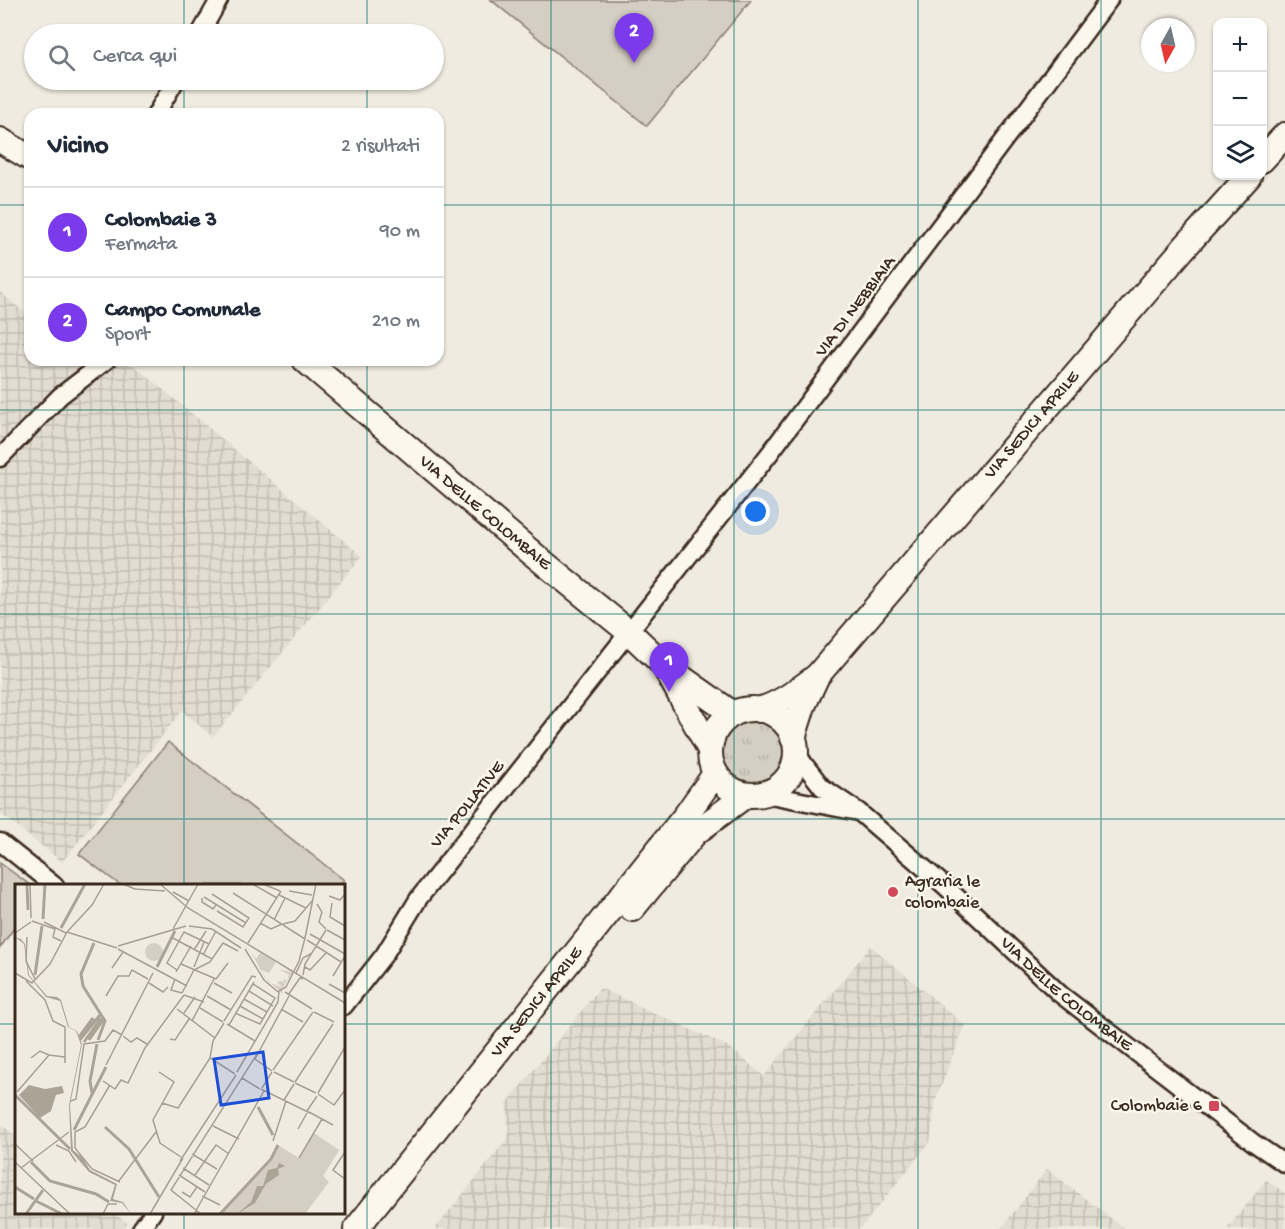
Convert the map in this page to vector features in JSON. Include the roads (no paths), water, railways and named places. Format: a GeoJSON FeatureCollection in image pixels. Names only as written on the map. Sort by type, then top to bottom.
{"type":"FeatureCollection","features":[{"type":"Feature","properties":{"kind":"main road"},"geometry":{"type":"LineString","coordinates":[[1267,155],[1285,135]]}},
{"type":"Feature","properties":{"kind":"main road"},"geometry":{"type":"LineString","coordinates":[[0,140],[24,154]]}},
{"type":"Feature","properties":{"kind":"main road","name":"VIA SEDICI APRILE"},"geometry":{"type":"LineString","coordinates":[[377,1229],[559,997],[687,842],[704,825],[755,794],[776,789],[787,778],[792,770],[803,706],[817,676],[1244,180]]}},
{"type":"Feature","properties":{"kind":"main road","name":"VIA DELLE COLOMBAIE"},"geometry":{"type":"LineString","coordinates":[[312,366],[533,554],[629,632],[665,666],[733,714]]}},
{"type":"Feature","properties":{"kind":"main road","name":"VIA DELLE COLOMBAIE"},"geometry":{"type":"LineString","coordinates":[[665,666],[710,750]]}},
{"type":"Feature","properties":{"kind":"main road"},"geometry":{"type":"LineString","coordinates":[[755,794],[726,787],[715,774],[710,750],[716,730],[733,714],[774,705],[790,697],[817,676]]}},
{"type":"Feature","properties":{"kind":"main road"},"geometry":{"type":"LineString","coordinates":[[759,710],[781,720],[795,745]]}},
{"type":"Feature","properties":{"kind":"main road","name":"VIA SEDICI APRILE"},"geometry":{"type":"LineString","coordinates":[[356,1229],[686,815],[715,774]]}},
{"type":"Feature","properties":{"kind":"street"},"geometry":{"type":"LineString","coordinates":[[206,24],[219,0]]}},
{"type":"Feature","properties":{"kind":"street","name":"VIA DI NEBBIAIA"},"geometry":{"type":"LineString","coordinates":[[629,632],[770,453],[1109,0]]}},
{"type":"Feature","properties":{"kind":"street"},"geometry":{"type":"LineString","coordinates":[[160,108],[170,90]]}},
{"type":"Feature","properties":{"kind":"street"},"geometry":{"type":"LineString","coordinates":[[0,458],[60,396],[99,366]]}},
{"type":"Feature","properties":{"kind":"street","name":"VIA POLLATIVE"},"geometry":{"type":"LineString","coordinates":[[345,1005],[384,956],[419,898],[629,632]]}},
{"type":"Feature","properties":{"kind":"street","name":"VIA DELLE COLOMBAIE"},"geometry":{"type":"LineString","coordinates":[[795,745],[804,764],[822,787],[859,812],[985,922],[1060,994],[1254,1143],[1285,1164]]}},
{"type":"Feature","properties":{"kind":"street"},"geometry":{"type":"LineString","coordinates":[[755,794],[859,812]]}},
{"type":"Feature","properties":{"kind":"street"},"geometry":{"type":"LineString","coordinates":[[0,842],[55,884]]}},
{"type":"Feature","properties":{"kind":"street"},"geometry":{"type":"LineString","coordinates":[[141,1229],[152,1214]]}},
{"type":"Feature","properties":{"kind":"place","name":"Campo Comunale"},"geometry":{"type":"Point","coordinates":[634,63]}},
{"type":"Feature","properties":{"kind":"place","name":"Colombaie 3"},"geometry":{"type":"Point","coordinates":[669,692]}},
{"type":"Feature","properties":{"kind":"place","name":"Agraria le colombaie"},"geometry":{"type":"Point","coordinates":[893,892]}},
{"type":"Feature","properties":{"kind":"place","name":"Colombaie 6"},"geometry":{"type":"Point","coordinates":[1214,1106]}}]}
